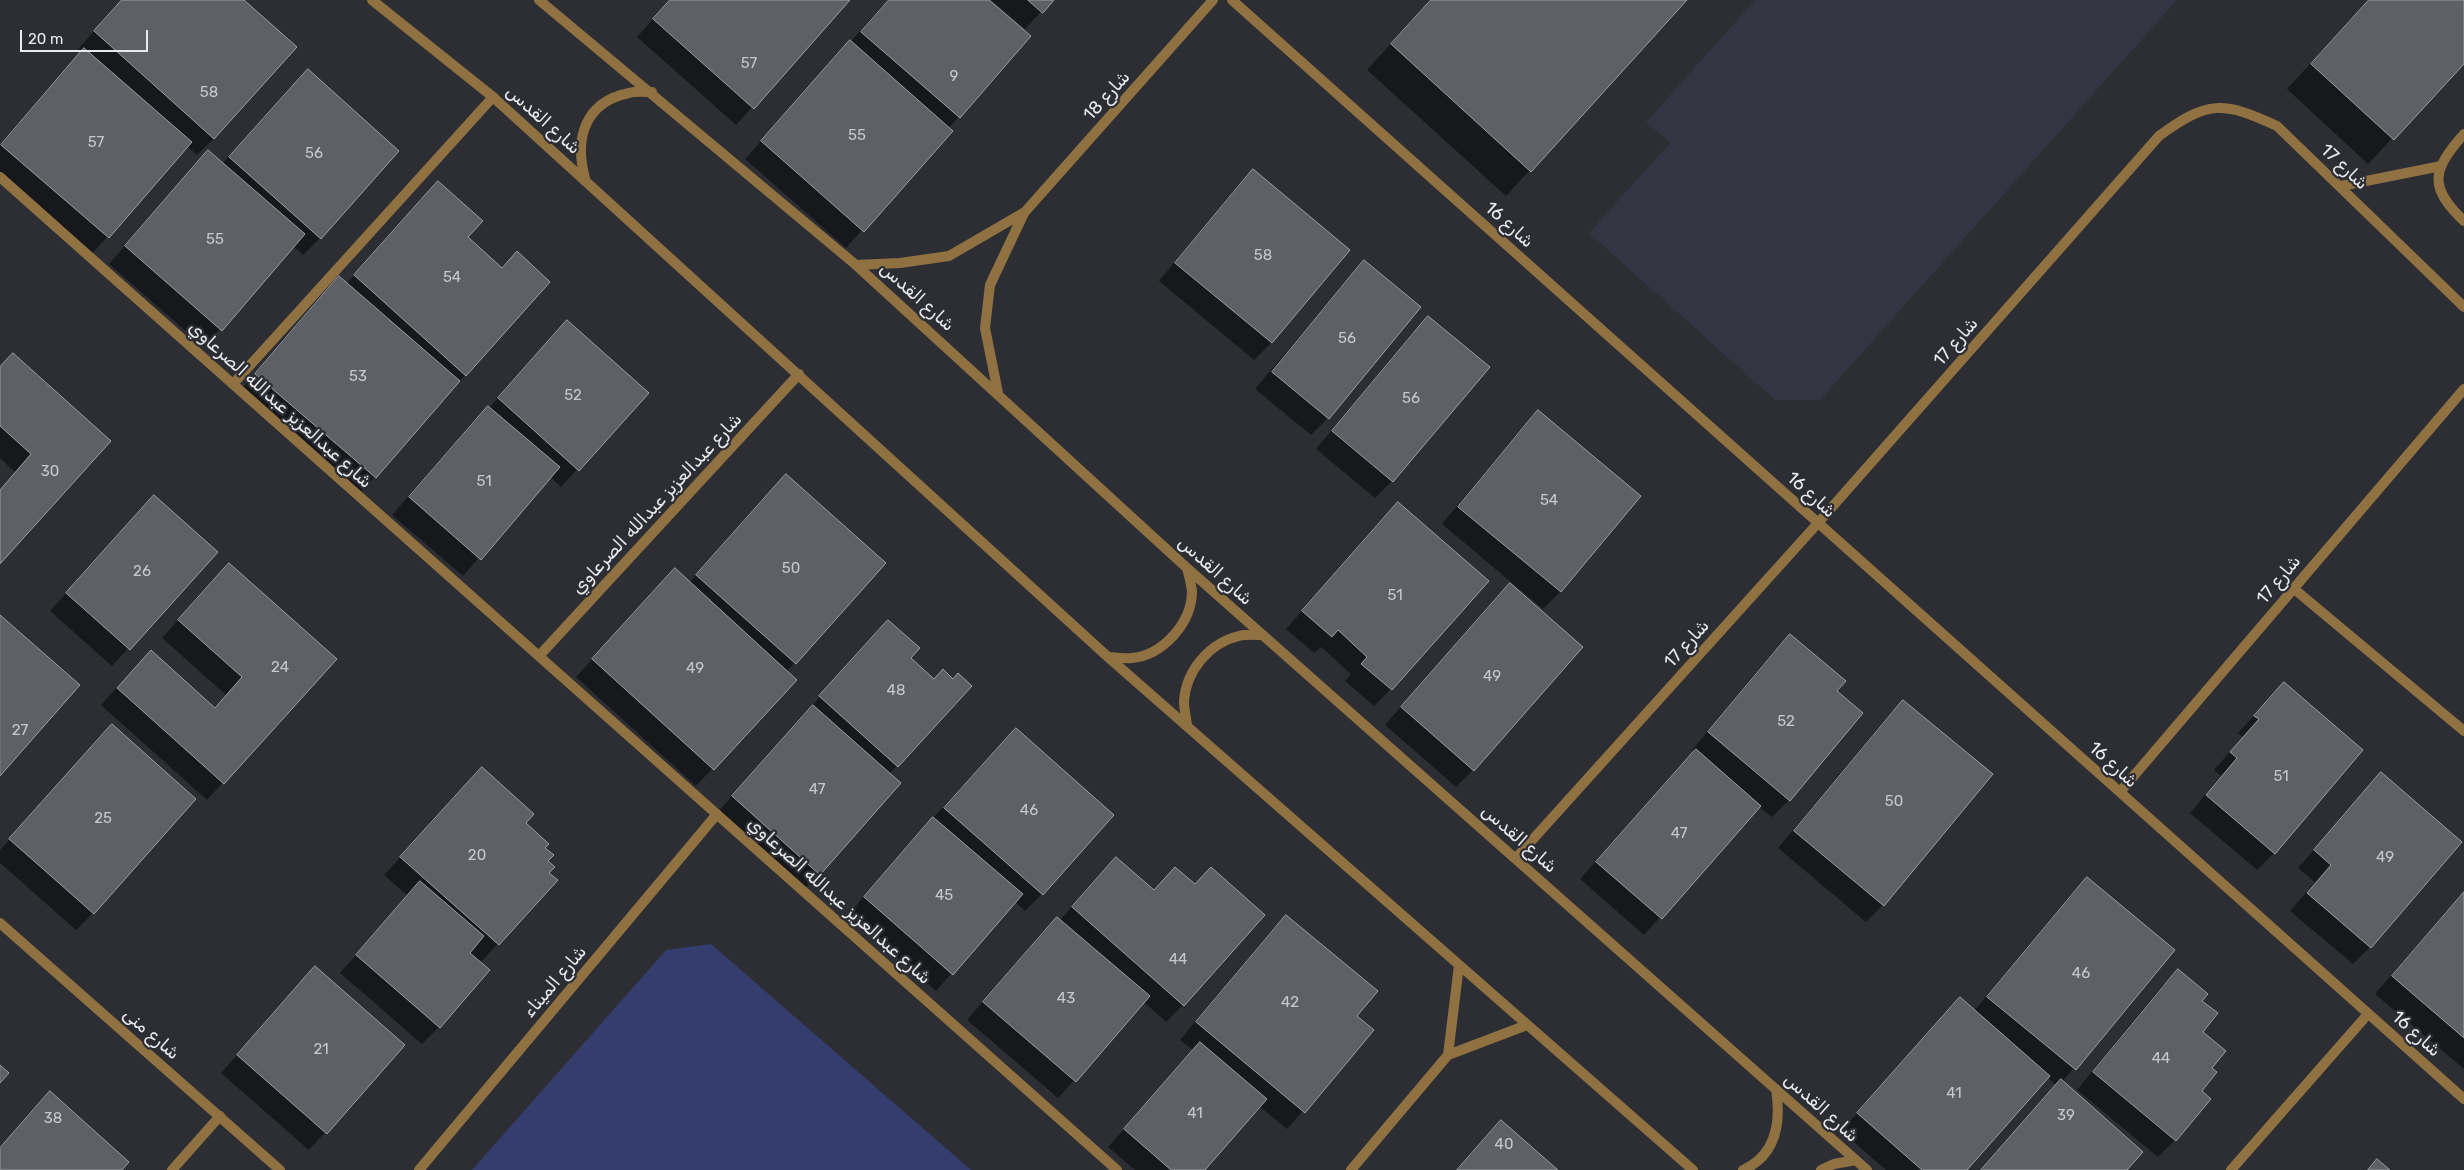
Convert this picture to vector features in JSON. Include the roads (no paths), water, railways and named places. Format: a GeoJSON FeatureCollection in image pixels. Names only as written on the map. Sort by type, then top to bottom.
{"type":"FeatureCollection","features":[{"type":"Feature","properties":{"kind":"street","name":"شارع القدس"},"geometry":{"type":"LineString","coordinates":[[372,0],[493,97],[1108,656],[1693,1170]]}},
{"type":"Feature","properties":{"kind":"street","name":"شارع القدس"},"geometry":{"type":"LineString","coordinates":[[539,0],[652,92],[856,265],[1187,568],[1867,1170]]}},
{"type":"Feature","properties":{"kind":"street","name":"شارع 18"},"geometry":{"type":"LineString","coordinates":[[998,393],[985,328],[990,285],[1024,213],[1214,0]]}},
{"type":"Feature","properties":{"kind":"street","name":"شارع 16"},"geometry":{"type":"LineString","coordinates":[[1232,0],[2464,1099]]}},
{"type":"Feature","properties":{"kind":"street"},"geometry":{"type":"LineString","coordinates":[[585,179],[579,157],[582,134],[592,114],[608,100],[616,97],[630,92],[652,92]]}},
{"type":"Feature","properties":{"kind":"street"},"geometry":{"type":"LineString","coordinates":[[233,384],[493,97]]}},
{"type":"Feature","properties":{"kind":"street","name":"شارع 17"},"geometry":{"type":"LineString","coordinates":[[1516,858],[1818,523],[2159,136],[2185,116],[2217,106],[2250,114],[2277,126],[2464,307]]}},
{"type":"Feature","properties":{"kind":"street"},"geometry":{"type":"LineString","coordinates":[[2464,134],[2450,150],[2441,166],[2439,192],[2464,221]]}},
{"type":"Feature","properties":{"kind":"street"},"geometry":{"type":"LineString","coordinates":[[2341,186],[2441,166]]}},
{"type":"Feature","properties":{"kind":"street","name":"شارع عبدالعزيز عبدالله الصرعاوي"},"geometry":{"type":"LineString","coordinates":[[0,177],[1117,1170]]}},
{"type":"Feature","properties":{"kind":"street","name":"شارع 18"},"geometry":{"type":"LineString","coordinates":[[856,265],[900,263],[949,256],[1024,213]]}},
{"type":"Feature","properties":{"kind":"street","name":"شارع عبدالعزيز عبدالله الصرعاوي"},"geometry":{"type":"LineString","coordinates":[[539,656],[799,374]]}},
{"type":"Feature","properties":{"kind":"street","name":"شارع 17"},"geometry":{"type":"LineString","coordinates":[[2120,792],[2464,389]]}},
{"type":"Feature","properties":{"kind":"street"},"geometry":{"type":"LineString","coordinates":[[1108,656],[1132,658],[1140,656],[1155,651],[1174,636],[1187,615],[1192,592],[1187,568]]}},
{"type":"Feature","properties":{"kind":"street"},"geometry":{"type":"LineString","coordinates":[[2294,588],[2464,731]]}},
{"type":"Feature","properties":{"kind":"street"},"geometry":{"type":"LineString","coordinates":[[1187,725],[1184,702],[1188,680],[1200,660],[1217,645],[1239,636],[1262,635]]}},
{"type":"Feature","properties":{"kind":"street","name":"شارع الميناء"},"geometry":{"type":"LineString","coordinates":[[419,1170],[717,814]]}},
{"type":"Feature","properties":{"kind":"street","name":"شارع منى"},"geometry":{"type":"LineString","coordinates":[[0,923],[280,1170]]}},
{"type":"Feature","properties":{"kind":"street"},"geometry":{"type":"LineString","coordinates":[[1448,1055],[1459,966]]}},
{"type":"Feature","properties":{"kind":"street","name":"شارع 16"},"geometry":{"type":"LineString","coordinates":[[2232,1170],[2368,1014]]}},
{"type":"Feature","properties":{"kind":"street"},"geometry":{"type":"LineString","coordinates":[[1351,1170],[1448,1055],[1527,1025]]}},
{"type":"Feature","properties":{"kind":"street"},"geometry":{"type":"LineString","coordinates":[[1743,1170],[1764,1155],[1775,1135],[1779,1112],[1776,1089]]}},
{"type":"Feature","properties":{"kind":"street"},"geometry":{"type":"LineString","coordinates":[[172,1170],[220,1116]]}},
{"type":"Feature","properties":{"kind":"street"},"geometry":{"type":"LineString","coordinates":[[1821,1170],[1834,1164],[1856,1160]]}}]}
